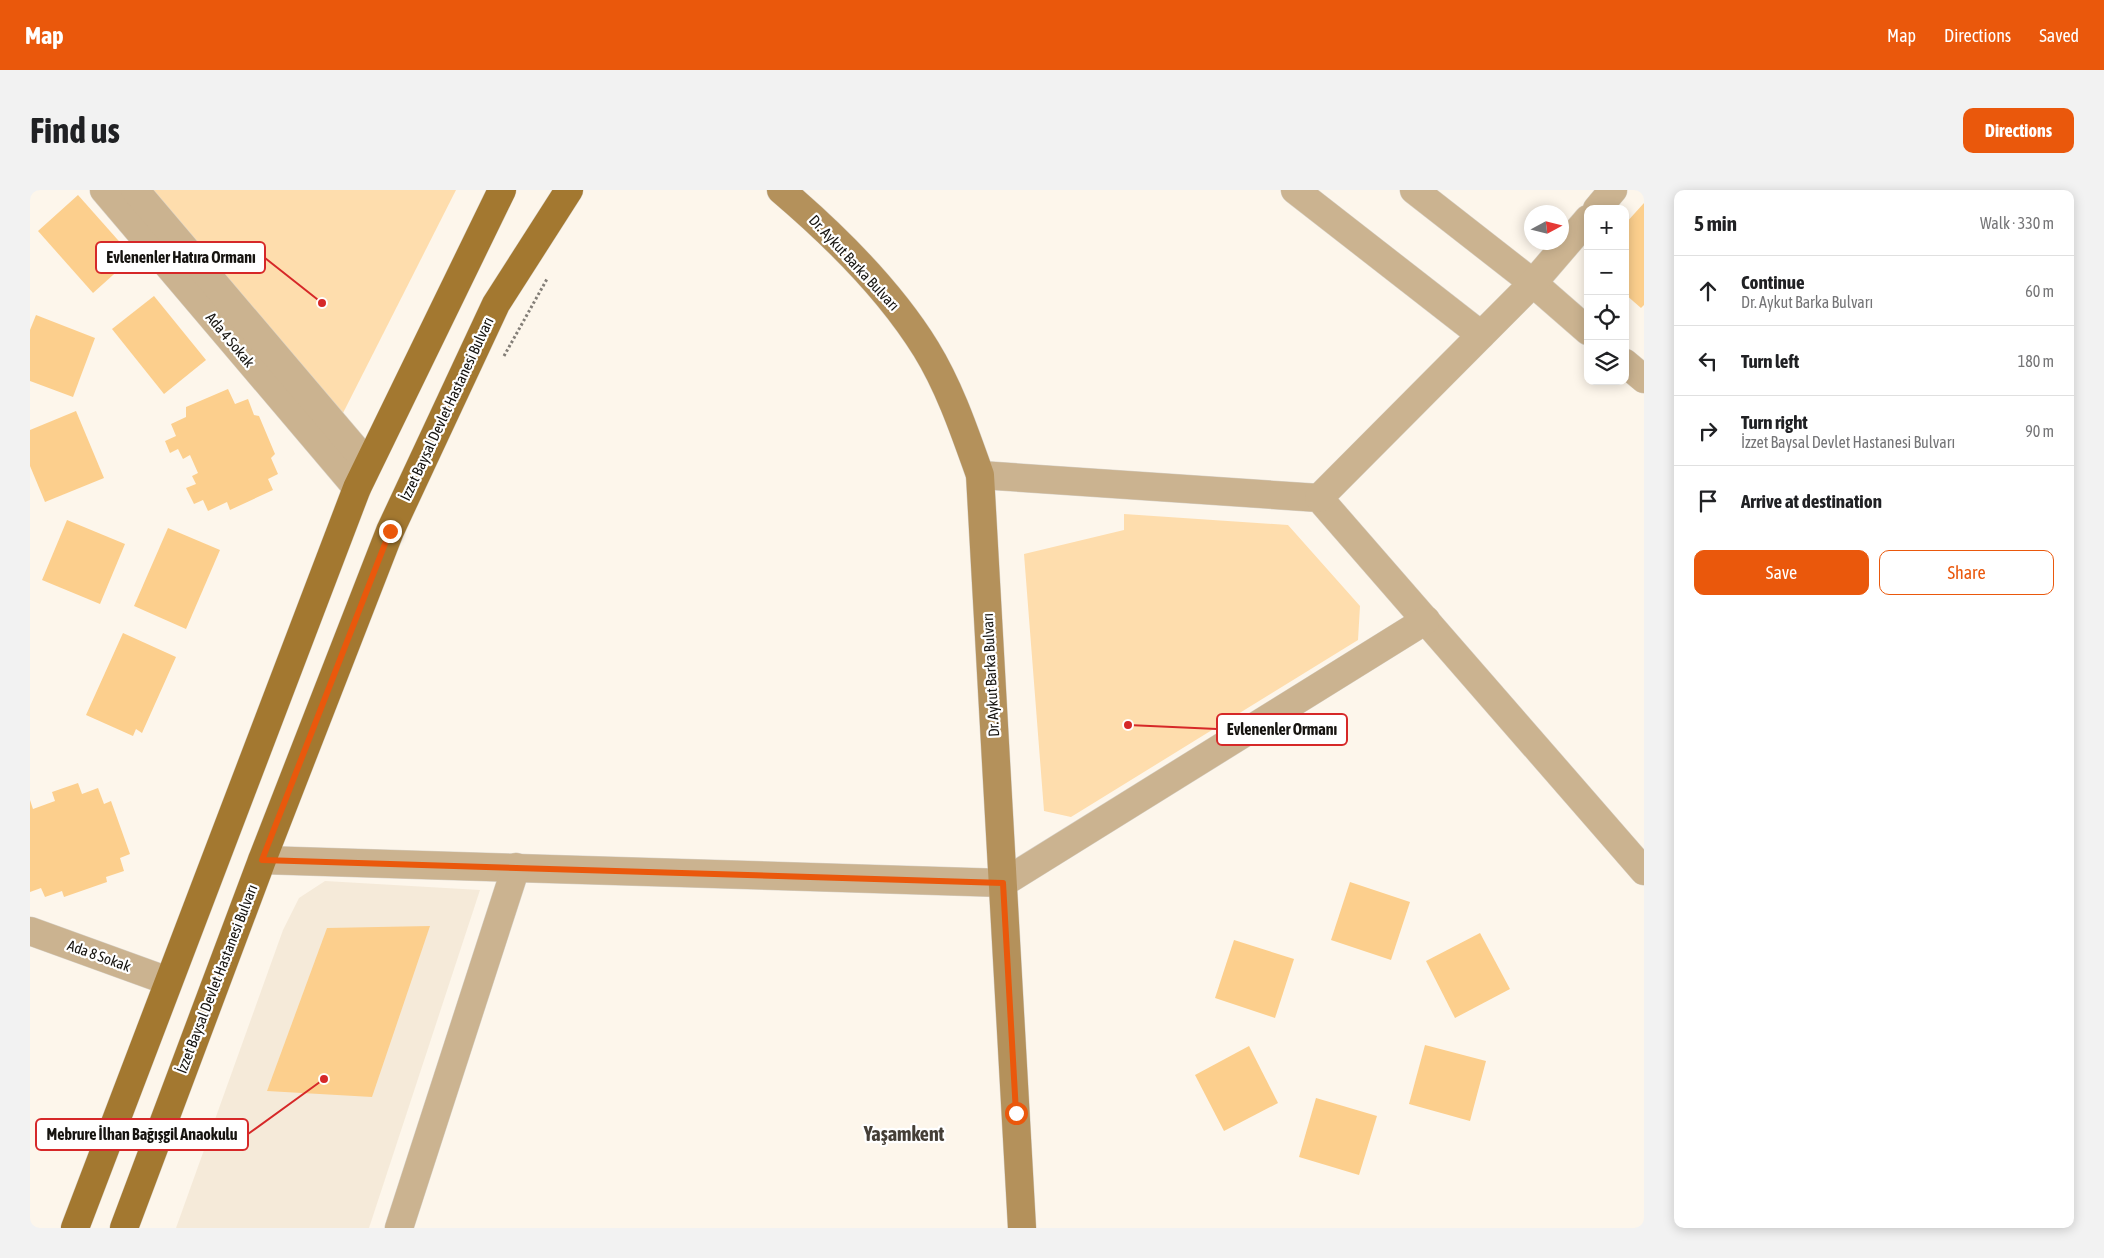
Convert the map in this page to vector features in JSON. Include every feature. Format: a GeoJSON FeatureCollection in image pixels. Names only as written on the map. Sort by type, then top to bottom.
{"type":"FeatureCollection","features":[{"type":"Feature","properties":{"kind":"main road"},"geometry":{"type":"LineString","coordinates":[[75,1228],[363,476],[502,190]]}},
{"type":"Feature","properties":{"kind":"main road","name":"İzzet Baysal Devlet Hastanesi Bulvarı"},"geometry":{"type":"LineString","coordinates":[[124,1228],[262,860],[394,522],[496,304],[569,190]]}},
{"type":"Feature","properties":{"kind":"main road","name":"Dr. Aykut Barka Bulvarı"},"geometry":{"type":"LineString","coordinates":[[780,190],[842,248],[876,283],[903,315],[927,351],[948,392],[980,475],[1022,1228]]}},
{"type":"Feature","properties":{"kind":"street","name":"Ada 4 Sokak"},"geometry":{"type":"LineString","coordinates":[[104,190],[363,476]]}},
{"type":"Feature","properties":{"kind":"street","name":"Ada 4 Sokak"},"geometry":{"type":"LineString","coordinates":[[135,190],[363,476]]}},
{"type":"Feature","properties":{"kind":"street"},"geometry":{"type":"LineString","coordinates":[[1295,190],[1481,335]]}},
{"type":"Feature","properties":{"kind":"street"},"geometry":{"type":"LineString","coordinates":[[1414,190],[1532,283],[1584,328]]}},
{"type":"Feature","properties":{"kind":"street"},"geometry":{"type":"LineString","coordinates":[[1600,205],[1613,190]]}},
{"type":"Feature","properties":{"kind":"street"},"geometry":{"type":"LineString","coordinates":[[1320,498],[1532,283],[1584,224]]}},
{"type":"Feature","properties":{"kind":"street"},"geometry":{"type":"LineString","coordinates":[[1629,366],[1644,379]]}},
{"type":"Feature","properties":{"kind":"street"},"geometry":{"type":"LineString","coordinates":[[980,475],[1320,498],[1644,871]]}},
{"type":"Feature","properties":{"kind":"street"},"geometry":{"type":"LineString","coordinates":[[262,860],[1003,883],[1426,620]]}},
{"type":"Feature","properties":{"kind":"street"},"geometry":{"type":"LineString","coordinates":[[399,1228],[516,867]]}},
{"type":"Feature","properties":{"kind":"street","name":"Ada 8 Sokak"},"geometry":{"type":"LineString","coordinates":[[30,931],[168,981]]}},
{"type":"Feature","properties":{"kind":"path"},"geometry":{"type":"LineString","coordinates":[[500,363],[548,277]]}},
{"type":"Feature","properties":{"kind":"shaded area"},"geometry":{"type":"Polygon","coordinates":[[[149,190],[456,190],[342,415],[149,190]]]}},
{"type":"Feature","properties":{"kind":"shaded area"},"geometry":{"type":"Polygon","coordinates":[[[1124,514],[1288,525],[1360,606],[1358,640],[1071,817],[1044,811],[1024,554],[1124,530],[1124,514]]]}},
{"type":"Feature","properties":{"kind":"shaded area"},"geometry":{"type":"Polygon","coordinates":[[[325,881],[480,890],[369,1228],[176,1228],[283,930],[299,898],[325,881]]]}},
{"type":"Feature","properties":{"kind":"building"},"geometry":{"type":"Polygon","coordinates":[[[78,195],[133,257],[93,293],[38,231],[78,195]]]}},
{"type":"Feature","properties":{"kind":"building"},"geometry":{"type":"Polygon","coordinates":[[[1644,203],[1644,305],[1641,308],[1629,298],[1629,220],[1644,203]]]}},
{"type":"Feature","properties":{"kind":"building"},"geometry":{"type":"Polygon","coordinates":[[[154,296],[206,360],[164,394],[112,329],[154,296]]]}},
{"type":"Feature","properties":{"kind":"building"},"geometry":{"type":"Polygon","coordinates":[[[36,315],[95,338],[73,397],[30,381],[30,330],[36,315]]]}},
{"type":"Feature","properties":{"kind":"building"},"geometry":{"type":"Polygon","coordinates":[[[228,389],[235,404],[248,399],[254,415],[259,416],[275,454],[271,458],[278,474],[268,479],[273,490],[230,510],[227,502],[208,511],[203,500],[194,504],[186,488],[196,484],[192,476],[198,473],[190,455],[183,459],[178,449],[170,453],[165,441],[176,436],[171,424],[186,417],[186,407],[228,389]]]}},
{"type":"Feature","properties":{"kind":"building"},"geometry":{"type":"Polygon","coordinates":[[[76,411],[104,478],[45,502],[30,466],[30,430],[76,411]]]}},
{"type":"Feature","properties":{"kind":"building"},"geometry":{"type":"Polygon","coordinates":[[[67,520],[125,544],[100,604],[42,580],[67,520]]]}},
{"type":"Feature","properties":{"kind":"building"},"geometry":{"type":"Polygon","coordinates":[[[168,528],[220,550],[186,629],[134,606],[168,528]]]}},
{"type":"Feature","properties":{"kind":"building"},"geometry":{"type":"Polygon","coordinates":[[[123,633],[176,657],[142,733],[136,729],[133,736],[86,715],[123,633]]]}},
{"type":"Feature","properties":{"kind":"building"},"geometry":{"type":"Polygon","coordinates":[[[78,783],[82,794],[98,788],[104,804],[111,801],[130,854],[120,858],[124,871],[106,877],[107,882],[64,897],[62,891],[45,897],[41,888],[30,892],[30,800],[33,809],[55,801],[52,792],[78,783]]]}},
{"type":"Feature","properties":{"kind":"building"},"geometry":{"type":"Polygon","coordinates":[[[1350,882],[1410,902],[1391,960],[1331,940],[1350,882]]]}},
{"type":"Feature","properties":{"kind":"building"},"geometry":{"type":"Polygon","coordinates":[[[430,926],[372,1097],[267,1091],[327,928],[430,926]]]}},
{"type":"Feature","properties":{"kind":"building"},"geometry":{"type":"Polygon","coordinates":[[[1480,933],[1510,989],[1455,1018],[1426,961],[1480,933]]]}},
{"type":"Feature","properties":{"kind":"building"},"geometry":{"type":"Polygon","coordinates":[[[1234,940],[1294,959],[1275,1018],[1215,998],[1234,940]]]}},
{"type":"Feature","properties":{"kind":"building"},"geometry":{"type":"Polygon","coordinates":[[[1425,1045],[1486,1061],[1470,1121],[1409,1104],[1425,1045]]]}},
{"type":"Feature","properties":{"kind":"building"},"geometry":{"type":"Polygon","coordinates":[[[1249,1046],[1278,1103],[1224,1131],[1195,1075],[1249,1046]]]}},
{"type":"Feature","properties":{"kind":"building"},"geometry":{"type":"Polygon","coordinates":[[[1316,1098],[1377,1116],[1359,1175],[1299,1157],[1316,1098]]]}},
{"type":"Feature","properties":{"kind":"place","name":"Evlenenler Hatıra Ormanı"},"geometry":{"type":"Point","coordinates":[322,303]}},
{"type":"Feature","properties":{"kind":"place","name":"Evlenenler Ormanı"},"geometry":{"type":"Point","coordinates":[1128,725]}},
{"type":"Feature","properties":{"kind":"place","name":"Mebrure İlhan Bağışgil Anaokulu"},"geometry":{"type":"Point","coordinates":[324,1079]}},
{"type":"Feature","properties":{"kind":"district","name":"Yaşamkent"},"geometry":{"type":"Point","coordinates":[904,1134]}},
{"type":"Feature","properties":{"kind":"route"},"geometry":{"type":"LineString","coordinates":[[390,531],[262,860],[1003,883],[1016,1113]]}}]}
